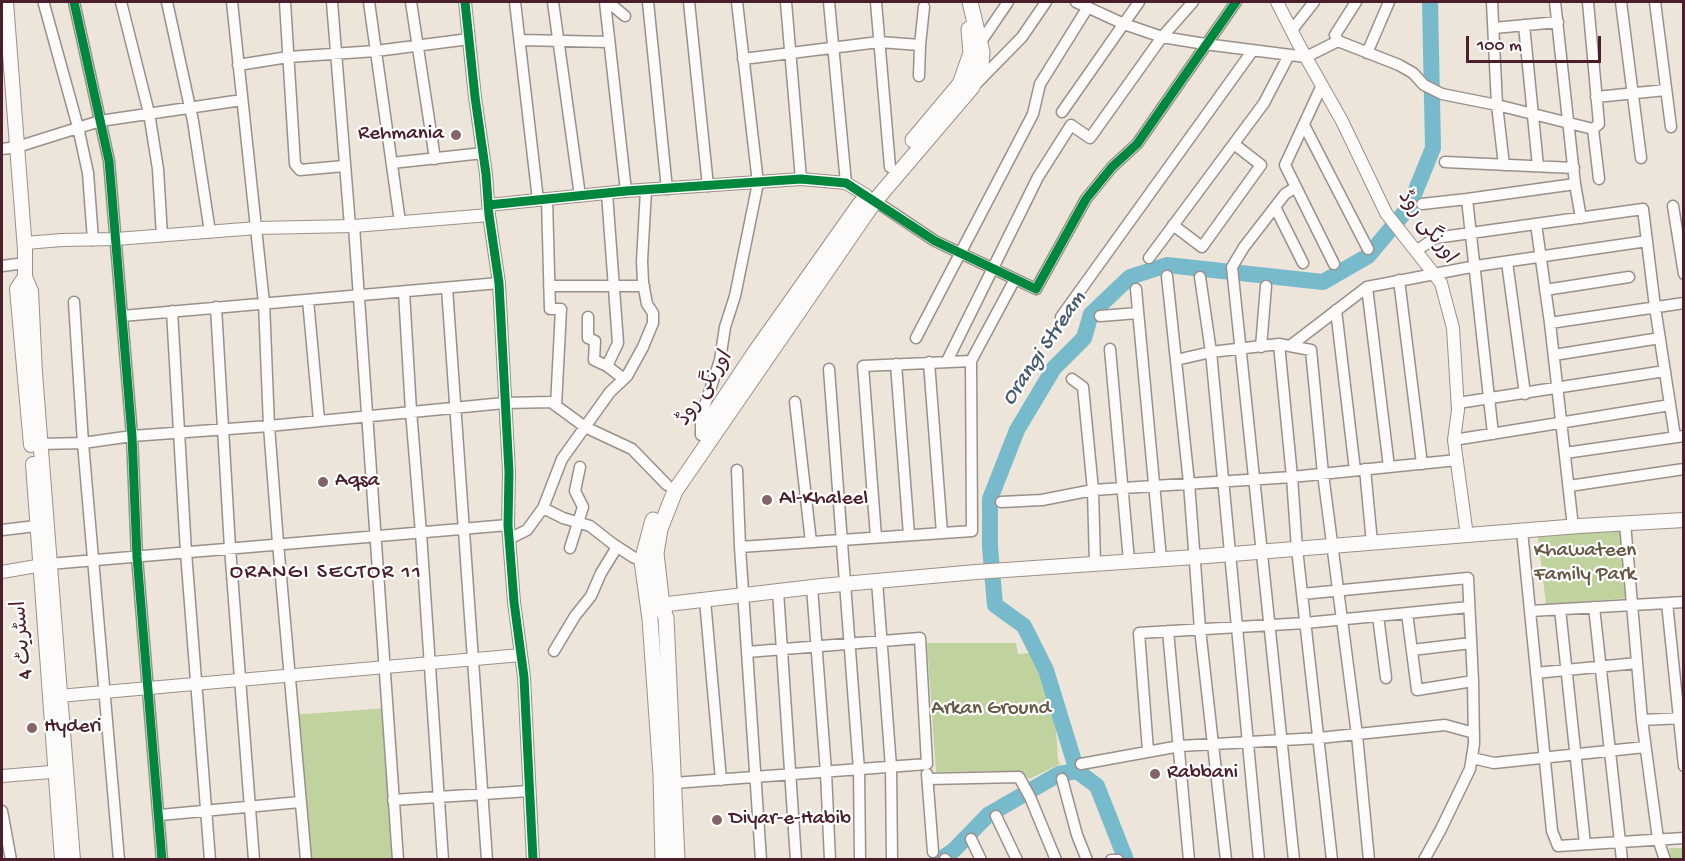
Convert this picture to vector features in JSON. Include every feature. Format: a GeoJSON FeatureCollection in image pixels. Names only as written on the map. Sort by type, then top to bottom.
{"type":"FeatureCollection","features":[{"type":"Feature","properties":{"kind":"main road","name":"اسٹریٹ 4"},"geometry":{"type":"LineString","coordinates":[[6,2],[25,243],[25,270],[32,291],[44,565],[61,771],[74,860]]}},
{"type":"Feature","properties":{"kind":"main road","name":"اورنگی روڈ"},"geometry":{"type":"LineString","coordinates":[[677,860],[674,783],[659,610],[642,561],[652,524],[667,485],[756,351],[870,198],[890,167],[960,84],[969,59],[971,42],[960,2]]}},
{"type":"Feature","properties":{"kind":"main road"},"geometry":{"type":"LineString","coordinates":[[970,2],[982,52],[981,66],[972,87],[870,198],[675,491],[660,529],[656,553],[659,610],[705,600],[744,595],[976,572],[1195,557],[1573,526],[1683,520]]}},
{"type":"Feature","properties":{"kind":"main road","name":"اسٹریٹ 4"},"geometry":{"type":"LineString","coordinates":[[25,270],[16,289],[32,449],[36,526],[44,565],[59,696],[62,860]]}},
{"type":"Feature","properties":{"kind":"main road","name":"اورنگی روڈ"},"geometry":{"type":"LineString","coordinates":[[659,610],[663,860]]}},
{"type":"Feature","properties":{"kind":"street"},"geometry":{"type":"LineString","coordinates":[[74,2],[109,161],[132,436],[137,557],[162,860]]}},
{"type":"Feature","properties":{"kind":"street"},"geometry":{"type":"LineString","coordinates":[[121,2],[149,113],[158,169],[162,236]]}},
{"type":"Feature","properties":{"kind":"street"},"geometry":{"type":"LineString","coordinates":[[167,2],[190,106],[210,232]]}},
{"type":"Feature","properties":{"kind":"street"},"geometry":{"type":"LineString","coordinates":[[232,2],[264,303],[269,426],[288,675],[306,860]]}},
{"type":"Feature","properties":{"kind":"street"},"geometry":{"type":"LineString","coordinates":[[285,2],[297,168],[300,170],[344,166]]}},
{"type":"Feature","properties":{"kind":"street"},"geometry":{"type":"LineString","coordinates":[[332,2],[344,166],[360,295],[398,860]]}},
{"type":"Feature","properties":{"kind":"street"},"geometry":{"type":"LineString","coordinates":[[369,2],[400,222]]}},
{"type":"Feature","properties":{"kind":"street"},"geometry":{"type":"LineString","coordinates":[[411,2],[435,159]]}},
{"type":"Feature","properties":{"kind":"street"},"geometry":{"type":"LineString","coordinates":[[465,2],[488,210],[499,283],[509,472],[508,525],[514,602],[524,677],[533,860]]}},
{"type":"Feature","properties":{"kind":"street"},"geometry":{"type":"LineString","coordinates":[[515,2],[543,199],[550,309],[561,309],[556,406]]}},
{"type":"Feature","properties":{"kind":"street"},"geometry":{"type":"LineString","coordinates":[[553,2],[580,196]]}},
{"type":"Feature","properties":{"kind":"street"},"geometry":{"type":"LineString","coordinates":[[606,2],[625,16]]}},
{"type":"Feature","properties":{"kind":"street"},"geometry":{"type":"LineString","coordinates":[[606,2],[626,191]]}},
{"type":"Feature","properties":{"kind":"street"},"geometry":{"type":"LineString","coordinates":[[648,2],[667,189]]}},
{"type":"Feature","properties":{"kind":"street"},"geometry":{"type":"LineString","coordinates":[[689,2],[708,186]]}},
{"type":"Feature","properties":{"kind":"street"},"geometry":{"type":"LineString","coordinates":[[701,435],[701,417],[720,360],[725,327],[735,296],[758,183],[736,2]]}},
{"type":"Feature","properties":{"kind":"street"},"geometry":{"type":"LineString","coordinates":[[786,2],[801,179]]}},
{"type":"Feature","properties":{"kind":"street"},"geometry":{"type":"LineString","coordinates":[[830,2],[846,183]]}},
{"type":"Feature","properties":{"kind":"street"},"geometry":{"type":"LineString","coordinates":[[876,2],[890,167]]}},
{"type":"Feature","properties":{"kind":"street"},"geometry":{"type":"LineString","coordinates":[[969,59],[1008,2]]}},
{"type":"Feature","properties":{"kind":"street"},"geometry":{"type":"LineString","coordinates":[[972,87],[1022,37],[1046,2]]}},
{"type":"Feature","properties":{"kind":"street"},"geometry":{"type":"LineString","coordinates":[[1076,2],[1092,6],[1124,24],[1162,37],[1205,44],[1306,57],[1338,41]]}},
{"type":"Feature","properties":{"kind":"street"},"geometry":{"type":"LineString","coordinates":[[1062,112],[1139,2]]}},
{"type":"Feature","properties":{"kind":"street"},"geometry":{"type":"LineString","coordinates":[[947,361],[1038,177],[1071,125],[1090,138],[1162,37],[1193,2]]}},
{"type":"Feature","properties":{"kind":"street"},"geometry":{"type":"LineString","coordinates":[[25,243],[116,240],[257,228],[352,226],[488,210],[543,199],[801,179],[846,183],[935,241],[1036,290],[1086,200],[1112,167],[1137,144],[1236,2]]}},
{"type":"Feature","properties":{"kind":"street","name":"اورنگی روڈ"},"geometry":{"type":"LineString","coordinates":[[1277,2],[1342,121],[1386,213],[1441,283],[1453,328],[1458,403],[1454,441],[1467,536]]}},
{"type":"Feature","properties":{"kind":"street"},"geometry":{"type":"LineString","coordinates":[[1292,30],[1314,2]]}},
{"type":"Feature","properties":{"kind":"street"},"geometry":{"type":"LineString","coordinates":[[1356,2],[1335,35],[1338,41],[1413,73],[1424,85],[1442,94],[1593,129]]}},
{"type":"Feature","properties":{"kind":"street"},"geometry":{"type":"LineString","coordinates":[[1366,52],[1389,2]]}},
{"type":"Feature","properties":{"kind":"street"},"geometry":{"type":"LineString","coordinates":[[1492,2],[1497,105],[1504,165]]}},
{"type":"Feature","properties":{"kind":"street"},"geometry":{"type":"LineString","coordinates":[[1556,2],[1575,184],[1581,218]]}},
{"type":"Feature","properties":{"kind":"street"},"geometry":{"type":"LineString","coordinates":[[1588,2],[1599,124],[1593,129]]}},
{"type":"Feature","properties":{"kind":"street"},"geometry":{"type":"LineString","coordinates":[[1621,2],[1641,159]]}},
{"type":"Feature","properties":{"kind":"street"},"geometry":{"type":"LineString","coordinates":[[1655,2],[1671,127]]}},
{"type":"Feature","properties":{"kind":"street"},"geometry":{"type":"LineString","coordinates":[[44,4],[78,127],[88,173],[93,240]]}},
{"type":"Feature","properties":{"kind":"street"},"geometry":{"type":"LineString","coordinates":[[916,338],[1033,114],[1040,84],[1092,6]]}},
{"type":"Feature","properties":{"kind":"street"},"geometry":{"type":"LineString","coordinates":[[919,76],[924,7]]}},
{"type":"Feature","properties":{"kind":"street"},"geometry":{"type":"LineString","coordinates":[[1494,28],[1558,22]]}},
{"type":"Feature","properties":{"kind":"street"},"geometry":{"type":"LineString","coordinates":[[1524,25],[1538,166]]}},
{"type":"Feature","properties":{"kind":"street"},"geometry":{"type":"LineString","coordinates":[[238,65],[288,57],[336,55],[469,39]]}},
{"type":"Feature","properties":{"kind":"street"},"geometry":{"type":"LineString","coordinates":[[520,40],[559,39],[609,42]]}},
{"type":"Feature","properties":{"kind":"street"},"geometry":{"type":"LineString","coordinates":[[743,59],[879,42],[920,45]]}},
{"type":"Feature","properties":{"kind":"street"},"geometry":{"type":"LineString","coordinates":[[1061,317],[1253,50]]}},
{"type":"Feature","properties":{"kind":"street"},"geometry":{"type":"LineString","coordinates":[[1149,258],[1264,104],[1289,55]]}},
{"type":"Feature","properties":{"kind":"street"},"geometry":{"type":"LineString","coordinates":[[1322,85],[1285,165],[1334,264]]}},
{"type":"Feature","properties":{"kind":"street"},"geometry":{"type":"LineString","coordinates":[[1596,97],[1666,90]]}},
{"type":"Feature","properties":{"kind":"street"},"geometry":{"type":"LineString","coordinates":[[2,149],[17,147],[100,120],[242,100]]}},
{"type":"Feature","properties":{"kind":"street"},"geometry":{"type":"LineString","coordinates":[[1304,125],[1368,249]]}},
{"type":"Feature","properties":{"kind":"street"},"geometry":{"type":"LineString","coordinates":[[1593,129],[1599,179]]}},
{"type":"Feature","properties":{"kind":"street"},"geometry":{"type":"LineString","coordinates":[[1173,225],[1202,247],[1261,165],[1234,144]]}},
{"type":"Feature","properties":{"kind":"street"},"geometry":{"type":"LineString","coordinates":[[392,163],[483,153]]}},
{"type":"Feature","properties":{"kind":"street"},"geometry":{"type":"LineString","coordinates":[[1445,162],[1574,168]]}},
{"type":"Feature","properties":{"kind":"street"},"geometry":{"type":"LineString","coordinates":[[1422,204],[1467,200],[1575,184]]}},
{"type":"Feature","properties":{"kind":"street"},"geometry":{"type":"LineString","coordinates":[[1294,860],[1232,267],[1244,247],[1285,194],[1296,187]]}},
{"type":"Feature","properties":{"kind":"street"},"geometry":{"type":"LineString","coordinates":[[509,539],[527,530],[543,508],[562,459],[610,392],[624,379],[643,347],[653,323],[653,313],[647,304],[642,261],[646,190]]}},
{"type":"Feature","properties":{"kind":"street"},"geometry":{"type":"LineString","coordinates":[[607,193],[618,343],[608,366]]}},
{"type":"Feature","properties":{"kind":"street"},"geometry":{"type":"LineString","coordinates":[[1467,200],[1494,434]]}},
{"type":"Feature","properties":{"kind":"street"},"geometry":{"type":"LineString","coordinates":[[1673,206],[1683,274]]}},
{"type":"Feature","properties":{"kind":"street"},"geometry":{"type":"LineString","coordinates":[[1275,207],[1303,263]]}},
{"type":"Feature","properties":{"kind":"street"},"geometry":{"type":"LineString","coordinates":[[1416,251],[1435,238],[1643,209],[1670,405],[1679,436],[1565,453]]}},
{"type":"Feature","properties":{"kind":"street"},"geometry":{"type":"LineString","coordinates":[[1536,224],[1554,355],[1573,526]]}},
{"type":"Feature","properties":{"kind":"street"},"geometry":{"type":"LineString","coordinates":[[1284,345],[1367,287],[1432,273],[1647,241]]}},
{"type":"Feature","properties":{"kind":"street"},"geometry":{"type":"LineString","coordinates":[[1507,262],[1525,394]]}},
{"type":"Feature","properties":{"kind":"street"},"geometry":{"type":"LineString","coordinates":[[2,266],[25,270]]}},
{"type":"Feature","properties":{"kind":"street"},"geometry":{"type":"LineString","coordinates":[[1167,276],[1189,483],[1200,629],[1226,860]]}},
{"type":"Feature","properties":{"kind":"street"},"geometry":{"type":"LineString","coordinates":[[1200,277],[1211,352],[1249,742],[1258,860]]}},
{"type":"Feature","properties":{"kind":"street"},"geometry":{"type":"LineString","coordinates":[[1545,290],[1629,277]]}},
{"type":"Feature","properties":{"kind":"street"},"geometry":{"type":"LineString","coordinates":[[740,547],[972,531],[971,361],[1015,279]]}},
{"type":"Feature","properties":{"kind":"street"},"geometry":{"type":"LineString","coordinates":[[1399,280],[1422,464]]}},
{"type":"Feature","properties":{"kind":"street"},"geometry":{"type":"LineString","coordinates":[[122,316],[499,283]]}},
{"type":"Feature","properties":{"kind":"street"},"geometry":{"type":"LineString","coordinates":[[549,286],[644,286]]}},
{"type":"Feature","properties":{"kind":"street"},"geometry":{"type":"LineString","coordinates":[[1261,347],[1266,286]]}},
{"type":"Feature","properties":{"kind":"street"},"geometry":{"type":"LineString","coordinates":[[1367,287],[1389,467]]}},
{"type":"Feature","properties":{"kind":"street"},"geometry":{"type":"LineString","coordinates":[[447,288],[488,860]]}},
{"type":"Feature","properties":{"kind":"street"},"geometry":{"type":"LineString","coordinates":[[1136,289],[1161,559]]}},
{"type":"Feature","properties":{"kind":"street"},"geometry":{"type":"LineString","coordinates":[[404,292],[443,860]]}},
{"type":"Feature","properties":{"kind":"street"},"geometry":{"type":"LineString","coordinates":[[308,300],[319,420]]}},
{"type":"Feature","properties":{"kind":"street"},"geometry":{"type":"LineString","coordinates":[[74,302],[83,443],[95,560],[119,860]]}},
{"type":"Feature","properties":{"kind":"street"},"geometry":{"type":"LineString","coordinates":[[1550,323],[1683,303]]}},
{"type":"Feature","properties":{"kind":"street"},"geometry":{"type":"LineString","coordinates":[[216,308],[230,548],[254,860]]}},
{"type":"Feature","properties":{"kind":"street"},"geometry":{"type":"LineString","coordinates":[[1336,310],[1372,543]]}},
{"type":"Feature","properties":{"kind":"street"},"geometry":{"type":"LineString","coordinates":[[172,311],[186,552],[210,860]]}},
{"type":"Feature","properties":{"kind":"street"},"geometry":{"type":"LineString","coordinates":[[1100,316],[1138,314]]}},
{"type":"Feature","properties":{"kind":"street"},"geometry":{"type":"LineString","coordinates":[[588,317],[588,338],[595,341],[594,360],[608,366],[624,379]]}},
{"type":"Feature","properties":{"kind":"street"},"geometry":{"type":"LineString","coordinates":[[1554,355],[1660,338]]}},
{"type":"Feature","properties":{"kind":"street"},"geometry":{"type":"LineString","coordinates":[[1176,360],[1211,352],[1284,345],[1311,350],[1323,474],[1357,735],[1369,860]]}},
{"type":"Feature","properties":{"kind":"street"},"geometry":{"type":"LineString","coordinates":[[1284,345],[1297,549],[1332,860]]}},
{"type":"Feature","properties":{"kind":"street"},"geometry":{"type":"LineString","coordinates":[[1110,349],[1129,561]]}},
{"type":"Feature","properties":{"kind":"street"},"geometry":{"type":"LineString","coordinates":[[876,537],[863,366],[971,361]]}},
{"type":"Feature","properties":{"kind":"street"},"geometry":{"type":"LineString","coordinates":[[929,362],[942,533]]}},
{"type":"Feature","properties":{"kind":"street"},"geometry":{"type":"LineString","coordinates":[[896,364],[909,535]]}},
{"type":"Feature","properties":{"kind":"street"},"geometry":{"type":"LineString","coordinates":[[829,369],[859,770],[860,860]]}},
{"type":"Feature","properties":{"kind":"street"},"geometry":{"type":"LineString","coordinates":[[1458,403],[1665,371]]}},
{"type":"Feature","properties":{"kind":"street"},"geometry":{"type":"LineString","coordinates":[[1072,379],[1083,387],[1093,490],[1095,564]]}},
{"type":"Feature","properties":{"kind":"street"},"geometry":{"type":"LineString","coordinates":[[40,444],[83,443],[132,436],[269,426],[504,403],[551,402],[585,427],[632,449],[667,485]]}},
{"type":"Feature","properties":{"kind":"street"},"geometry":{"type":"LineString","coordinates":[[795,402],[811,542]]}},
{"type":"Feature","properties":{"kind":"street"},"geometry":{"type":"LineString","coordinates":[[1454,441],[1670,405]]}},
{"type":"Feature","properties":{"kind":"street"},"geometry":{"type":"LineString","coordinates":[[1001,502],[1042,500],[1093,490],[1292,477],[1456,460]]}},
{"type":"Feature","properties":{"kind":"street"},"geometry":{"type":"LineString","coordinates":[[570,548],[583,507],[575,491],[579,467]]}},
{"type":"Feature","properties":{"kind":"street"},"geometry":{"type":"LineString","coordinates":[[1569,486],[1683,469]]}},
{"type":"Feature","properties":{"kind":"street"},"geometry":{"type":"LineString","coordinates":[[737,470],[761,860]]}},
{"type":"Feature","properties":{"kind":"street"},"geometry":{"type":"LineString","coordinates":[[543,508],[579,524],[590,526],[617,547],[642,561]]}},
{"type":"Feature","properties":{"kind":"street"},"geometry":{"type":"LineString","coordinates":[[1625,523],[1645,747],[1658,839],[1665,860]]}},
{"type":"Feature","properties":{"kind":"street"},"geometry":{"type":"LineString","coordinates":[[2,572],[44,565],[278,543],[376,538],[508,525]]}},
{"type":"Feature","properties":{"kind":"street"},"geometry":{"type":"LineString","coordinates":[[2,530],[36,526]]}},
{"type":"Feature","properties":{"kind":"street"},"geometry":{"type":"LineString","coordinates":[[1522,531],[1551,831],[1558,846],[1683,838]]}},
{"type":"Feature","properties":{"kind":"street"},"geometry":{"type":"LineString","coordinates":[[554,651],[591,596],[601,573],[617,547]]}},
{"type":"Feature","properties":{"kind":"street"},"geometry":{"type":"LineString","coordinates":[[1302,594],[1468,578],[1473,681],[1472,758],[1470,770],[1424,860]]}},
{"type":"Feature","properties":{"kind":"street"},"geometry":{"type":"LineString","coordinates":[[877,581],[891,767],[892,860]]}},
{"type":"Feature","properties":{"kind":"street"},"geometry":{"type":"LineString","coordinates":[[812,587],[830,860]]}},
{"type":"Feature","properties":{"kind":"street"},"geometry":{"type":"LineString","coordinates":[[778,591],[796,860]]}},
{"type":"Feature","properties":{"kind":"street"},"geometry":{"type":"LineString","coordinates":[[705,600],[721,780]]}},
{"type":"Feature","properties":{"kind":"street"},"geometry":{"type":"LineString","coordinates":[[1530,611],[1683,602]]}},
{"type":"Feature","properties":{"kind":"street"},"geometry":{"type":"LineString","coordinates":[[1667,603],[1681,718],[1683,766]]}},
{"type":"Feature","properties":{"kind":"street"},"geometry":{"type":"LineString","coordinates":[[1148,751],[1139,633],[1305,623],[1469,607]]}},
{"type":"Feature","properties":{"kind":"street"},"geometry":{"type":"LineString","coordinates":[[1594,607],[1622,860]]}},
{"type":"Feature","properties":{"kind":"street"},"geometry":{"type":"LineString","coordinates":[[1560,609],[1585,844]]}},
{"type":"Feature","properties":{"kind":"street"},"geometry":{"type":"LineString","coordinates":[[1407,613],[1417,690],[1473,681]]}},
{"type":"Feature","properties":{"kind":"street"},"geometry":{"type":"LineString","coordinates":[[1378,616],[1386,678]]}},
{"type":"Feature","properties":{"kind":"street"},"geometry":{"type":"LineString","coordinates":[[1168,631],[1189,860]]}},
{"type":"Feature","properties":{"kind":"street"},"geometry":{"type":"LineString","coordinates":[[747,652],[920,638],[933,852]]}},
{"type":"Feature","properties":{"kind":"street"},"geometry":{"type":"LineString","coordinates":[[1412,650],[1472,643]]}},
{"type":"Feature","properties":{"kind":"street"},"geometry":{"type":"LineString","coordinates":[[59,696],[521,655]]}},
{"type":"Feature","properties":{"kind":"street"},"geometry":{"type":"LineString","coordinates":[[1536,673],[1566,668],[1637,663]]}},
{"type":"Feature","properties":{"kind":"street"},"geometry":{"type":"LineString","coordinates":[[1642,720],[1681,718]]}},
{"type":"Feature","properties":{"kind":"street"},"geometry":{"type":"LineString","coordinates":[[1081,764],[1148,751],[1213,743],[1319,738],[1445,725],[1474,733]]}},
{"type":"Feature","properties":{"kind":"street"},"geometry":{"type":"LineString","coordinates":[[1472,758],[1494,763],[1645,747]]}},
{"type":"Feature","properties":{"kind":"street"},"geometry":{"type":"LineString","coordinates":[[674,783],[927,764]]}},
{"type":"Feature","properties":{"kind":"street"},"geometry":{"type":"LineString","coordinates":[[2,776],[61,771]]}},
{"type":"Feature","properties":{"kind":"street"},"geometry":{"type":"LineString","coordinates":[[928,779],[1019,777],[1030,797],[1056,860]]}},
{"type":"Feature","properties":{"kind":"street"},"geometry":{"type":"LineString","coordinates":[[1062,779],[1077,835],[1087,860]]}},
{"type":"Feature","properties":{"kind":"street"},"geometry":{"type":"LineString","coordinates":[[393,800],[529,791]]}},
{"type":"Feature","properties":{"kind":"street"},"geometry":{"type":"LineString","coordinates":[[160,815],[300,802]]}},
{"type":"Feature","properties":{"kind":"street"},"geometry":{"type":"LineString","coordinates":[[2,811],[10,860]]}},
{"type":"Feature","properties":{"kind":"street"},"geometry":{"type":"LineString","coordinates":[[996,816],[1017,860]]}},
{"type":"Feature","properties":{"kind":"street"},"geometry":{"type":"LineString","coordinates":[[971,839],[981,860]]}},
{"type":"Feature","properties":{"kind":"green space","name":"Khawateen Family Park"},"geometry":{"type":"Polygon","coordinates":[[[1625,523],[1631,598],[1546,604],[1537,530],[1625,523]]]}},
{"type":"Feature","properties":{"kind":"green space","name":"Arkan Ground"},"geometry":{"type":"Polygon","coordinates":[[[927,643],[1016,643],[1018,654],[1029,653],[1036,664],[1051,704],[1060,764],[1029,779],[1022,771],[936,772],[927,643]]]}},
{"type":"Feature","properties":{"kind":"green space"},"geometry":{"type":"Polygon","coordinates":[[[387,708],[398,859],[306,859],[292,715],[387,708]]]}},
{"type":"Feature","properties":{"kind":"green space"},"geometry":{"type":"Polygon","coordinates":[[[1669,848],[1683,848],[1683,859],[1671,859],[1669,848]]]}},
{"type":"Feature","properties":{"kind":"waterway","name":"Orangi Stream"},"geometry":{"type":"LineString","coordinates":[[1126,860],[1097,786],[1077,771],[1046,670],[1024,626],[995,605],[990,547],[990,499],[1017,430],[1054,368],[1084,338],[1091,314],[1130,277],[1167,265],[1323,282],[1368,256],[1409,207],[1433,148],[1430,2]]}},
{"type":"Feature","properties":{"kind":"waterway"},"geometry":{"type":"LineString","coordinates":[[940,860],[954,850],[988,815],[1059,774],[1077,771]]}},
{"type":"Feature","properties":{"kind":"cycle path"},"geometry":{"type":"LineString","coordinates":[[74,2],[109,161],[132,436],[137,557],[162,860]]}},
{"type":"Feature","properties":{"kind":"cycle path"},"geometry":{"type":"LineString","coordinates":[[465,2],[499,283],[509,472],[508,525],[514,602],[524,677],[533,860]]}},
{"type":"Feature","properties":{"kind":"cycle path"},"geometry":{"type":"LineString","coordinates":[[488,205],[626,191],[801,179],[846,183],[935,241],[1036,289],[1086,199],[1112,167],[1137,144],[1236,2]]}},
{"type":"Feature","properties":{"kind":"place","name":"Rehmania"},"geometry":{"type":"Point","coordinates":[456,135]}},
{"type":"Feature","properties":{"kind":"place","name":"Aqsa"},"geometry":{"type":"Point","coordinates":[323,482]}},
{"type":"Feature","properties":{"kind":"place","name":"Al-Khaleel"},"geometry":{"type":"Point","coordinates":[767,500]}},
{"type":"Feature","properties":{"kind":"place","name":"Hyderi"},"geometry":{"type":"Point","coordinates":[32,728]}},
{"type":"Feature","properties":{"kind":"place","name":"Rabbani"},"geometry":{"type":"Point","coordinates":[1155,774]}},
{"type":"Feature","properties":{"kind":"place","name":"Diyar-e-Habib"},"geometry":{"type":"Point","coordinates":[717,820]}},
{"type":"Feature","properties":{"kind":"district","name":"ORANGI SECTOR 11"},"geometry":{"type":"Point","coordinates":[326,574]}}]}
